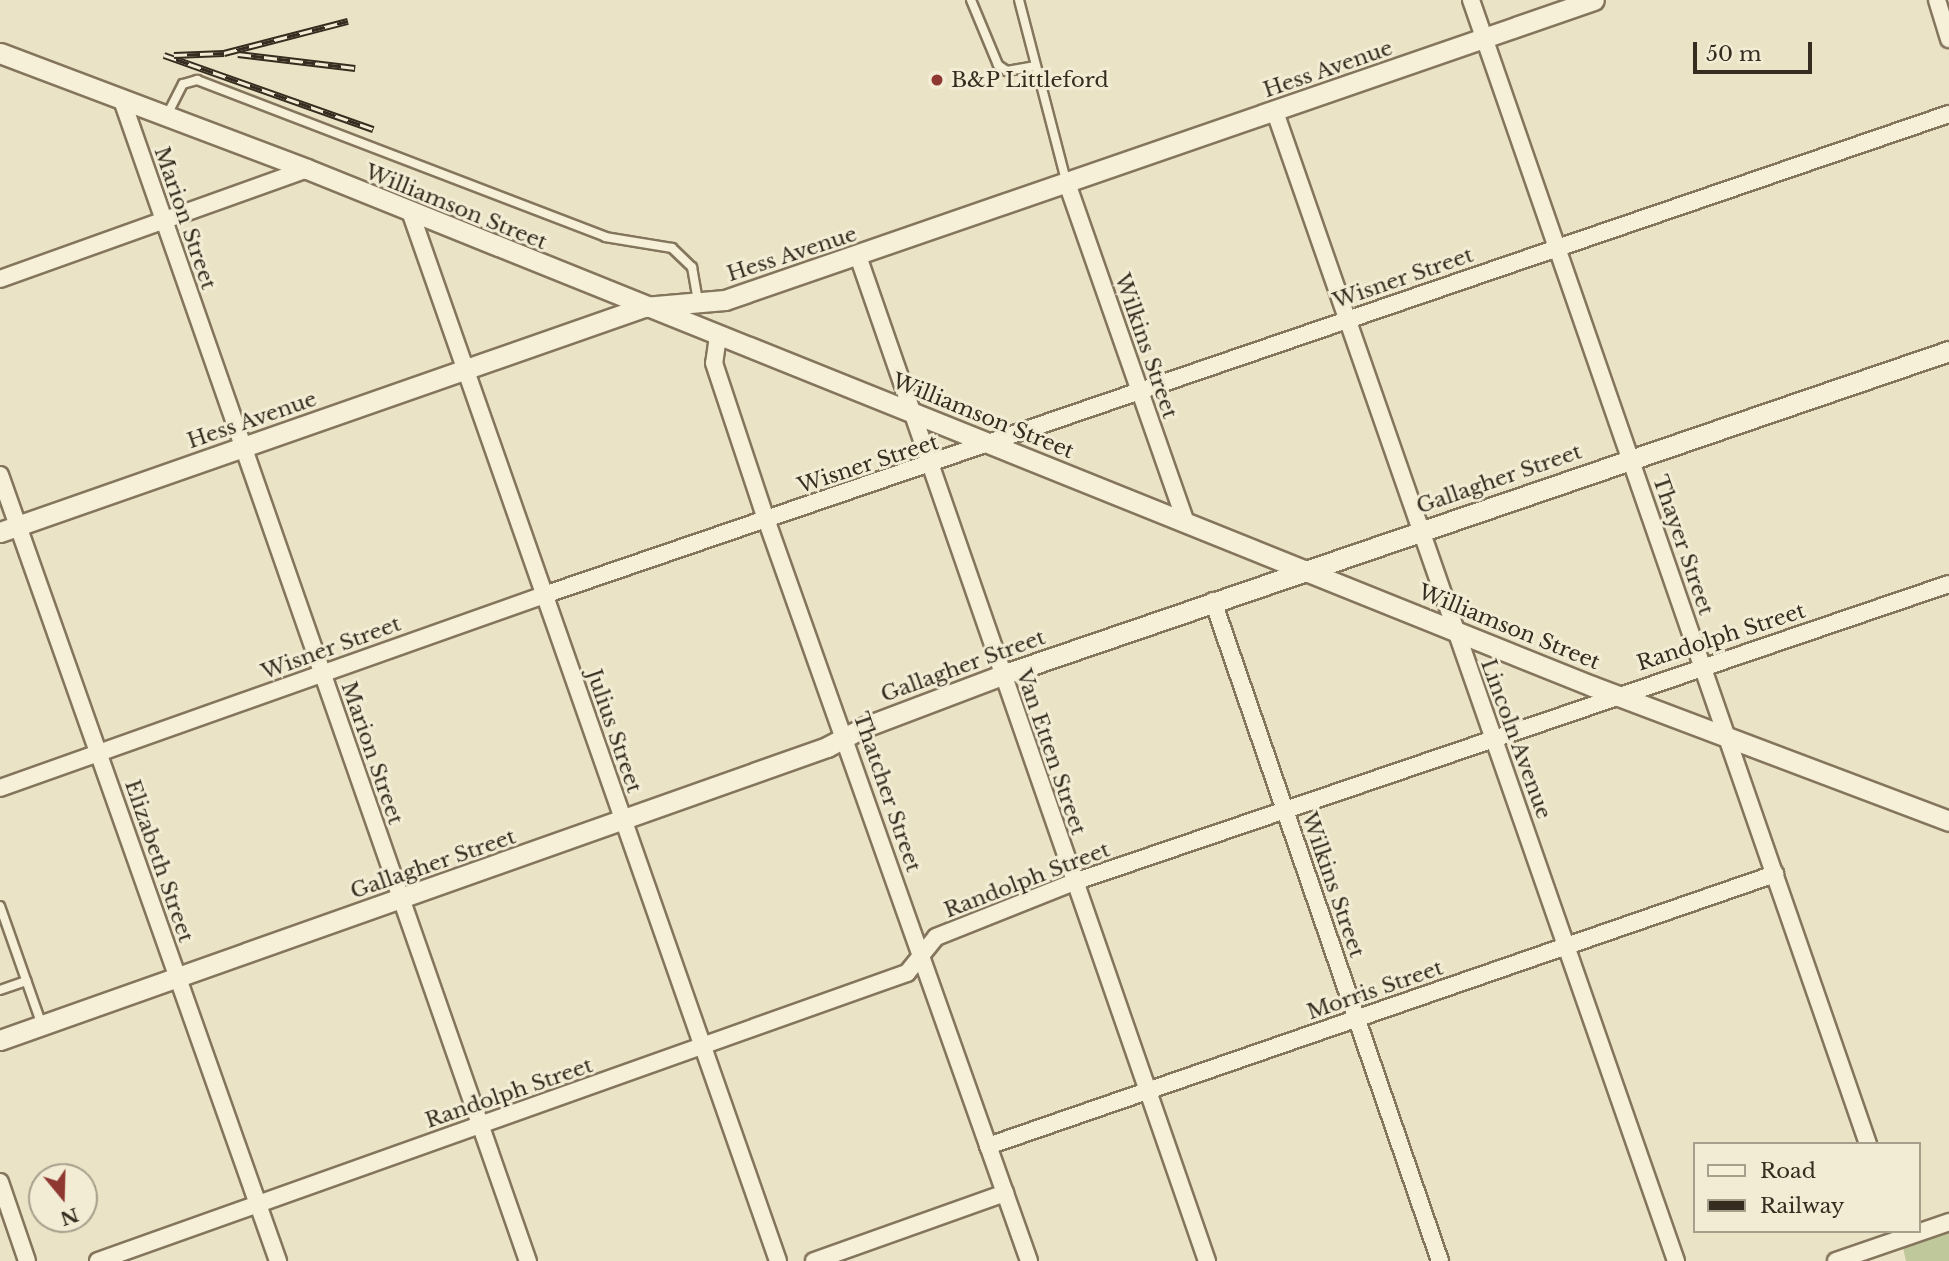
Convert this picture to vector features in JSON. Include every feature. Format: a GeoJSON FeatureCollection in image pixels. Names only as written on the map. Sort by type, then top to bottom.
{"type":"FeatureCollection","features":[{"type":"Feature","properties":{"kind":"street","name":"Thayer Street"},"geometry":{"type":"LineString","coordinates":[[1471,0],[1867,1142]]}},
{"type":"Feature","properties":{"kind":"street","name":"Hess Avenue"},"geometry":{"type":"LineString","coordinates":[[9,528],[644,307],[698,305],[858,256],[1594,0]]}},
{"type":"Feature","properties":{"kind":"street"},"geometry":{"type":"LineString","coordinates":[[1937,0],[1949,38]]}},
{"type":"Feature","properties":{"kind":"street","name":"Williamson Street"},"geometry":{"type":"LineString","coordinates":[[0,53],[307,169],[411,214],[1186,523],[1306,568],[1615,694],[1949,821]]}},
{"type":"Feature","properties":{"kind":"street","name":"Marion Street"},"geometry":{"type":"LineString","coordinates":[[122,100],[528,1261]]}},
{"type":"Feature","properties":{"kind":"street","name":"Lincoln Avenue"},"geometry":{"type":"LineString","coordinates":[[1275,112],[1676,1261]]}},
{"type":"Feature","properties":{"kind":"street","name":"Wisner Street"},"geometry":{"type":"LineString","coordinates":[[0,788],[544,595],[994,445],[1140,392],[1949,114]]}},
{"type":"Feature","properties":{"kind":"street"},"geometry":{"type":"LineString","coordinates":[[0,279],[307,169]]}},
{"type":"Feature","properties":{"kind":"street","name":"Wilkins Street"},"geometry":{"type":"LineString","coordinates":[[1067,183],[1186,523]]}},
{"type":"Feature","properties":{"kind":"street","name":"Julius Street"},"geometry":{"type":"LineString","coordinates":[[411,214],[463,369],[778,1261]]}},
{"type":"Feature","properties":{"kind":"street","name":"Van Etten Street"},"geometry":{"type":"LineString","coordinates":[[858,256],[1207,1261]]}},
{"type":"Feature","properties":{"kind":"street","name":"Thatcher Street"},"geometry":{"type":"LineString","coordinates":[[718,336],[714,363],[766,519],[1029,1261]]}},
{"type":"Feature","properties":{"kind":"street","name":"Gallagher Street"},"geometry":{"type":"LineString","coordinates":[[0,1041],[827,747],[845,736],[1002,675],[1630,457],[1949,351]]}},
{"type":"Feature","properties":{"kind":"street","name":"Elizabeth Street"},"geometry":{"type":"LineString","coordinates":[[0,474],[9,528],[99,752],[278,1261]]}},
{"type":"Feature","properties":{"kind":"street","name":"Randolph Street"},"geometry":{"type":"LineString","coordinates":[[98,1261],[703,1048],[907,973],[936,937],[1074,882],[1285,811],[1615,694],[1949,584]]}},
{"type":"Feature","properties":{"kind":"street","name":"Wilkins Street"},"geometry":{"type":"LineString","coordinates":[[1213,601],[1440,1261]]}},
{"type":"Feature","properties":{"kind":"street","name":"Morris Street"},"geometry":{"type":"LineString","coordinates":[[988,1146],[1775,873]]}},
{"type":"Feature","properties":{"kind":"street"},"geometry":{"type":"LineString","coordinates":[[0,1182],[27,1261]]}},
{"type":"Feature","properties":{"kind":"street"},"geometry":{"type":"LineString","coordinates":[[814,1261],[1005,1193]]}},
{"type":"Feature","properties":{"kind":"street"},"geometry":{"type":"LineString","coordinates":[[1921,1229],[1949,1222]]}},
{"type":"Feature","properties":{"kind":"street"},"geometry":{"type":"LineString","coordinates":[[1836,1261],[1900,1235]]}},
{"type":"Feature","properties":{"kind":"lane"},"geometry":{"type":"LineString","coordinates":[[971,0],[998,65],[1007,71],[1036,66]]}},
{"type":"Feature","properties":{"kind":"lane"},"geometry":{"type":"LineString","coordinates":[[1019,0],[1067,183]]}},
{"type":"Feature","properties":{"kind":"lane"},"geometry":{"type":"LineString","coordinates":[[166,117],[183,84],[197,80],[605,237],[672,248],[692,267],[698,305]]}},
{"type":"Feature","properties":{"kind":"lane"},"geometry":{"type":"LineString","coordinates":[[0,906],[42,1026]]}},
{"type":"Feature","properties":{"kind":"lane"},"geometry":{"type":"LineString","coordinates":[[0,990],[26,981]]}},
{"type":"Feature","properties":{"kind":"green space"},"geometry":{"type":"Polygon","coordinates":[[[1949,1223],[1949,1261],[1906,1261],[1901,1239],[1949,1223]]]}},
{"type":"Feature","properties":{"kind":"railway"},"geometry":{"type":"LineString","coordinates":[[174,55],[224,53],[348,21]]}},
{"type":"Feature","properties":{"kind":"railway"},"geometry":{"type":"LineString","coordinates":[[238,54],[355,68]]}},
{"type":"Feature","properties":{"kind":"railway"},"geometry":{"type":"LineString","coordinates":[[164,55],[373,129]]}},
{"type":"Feature","properties":{"kind":"place","name":"B&P Littleford"},"geometry":{"type":"Point","coordinates":[937,80]}}]}
